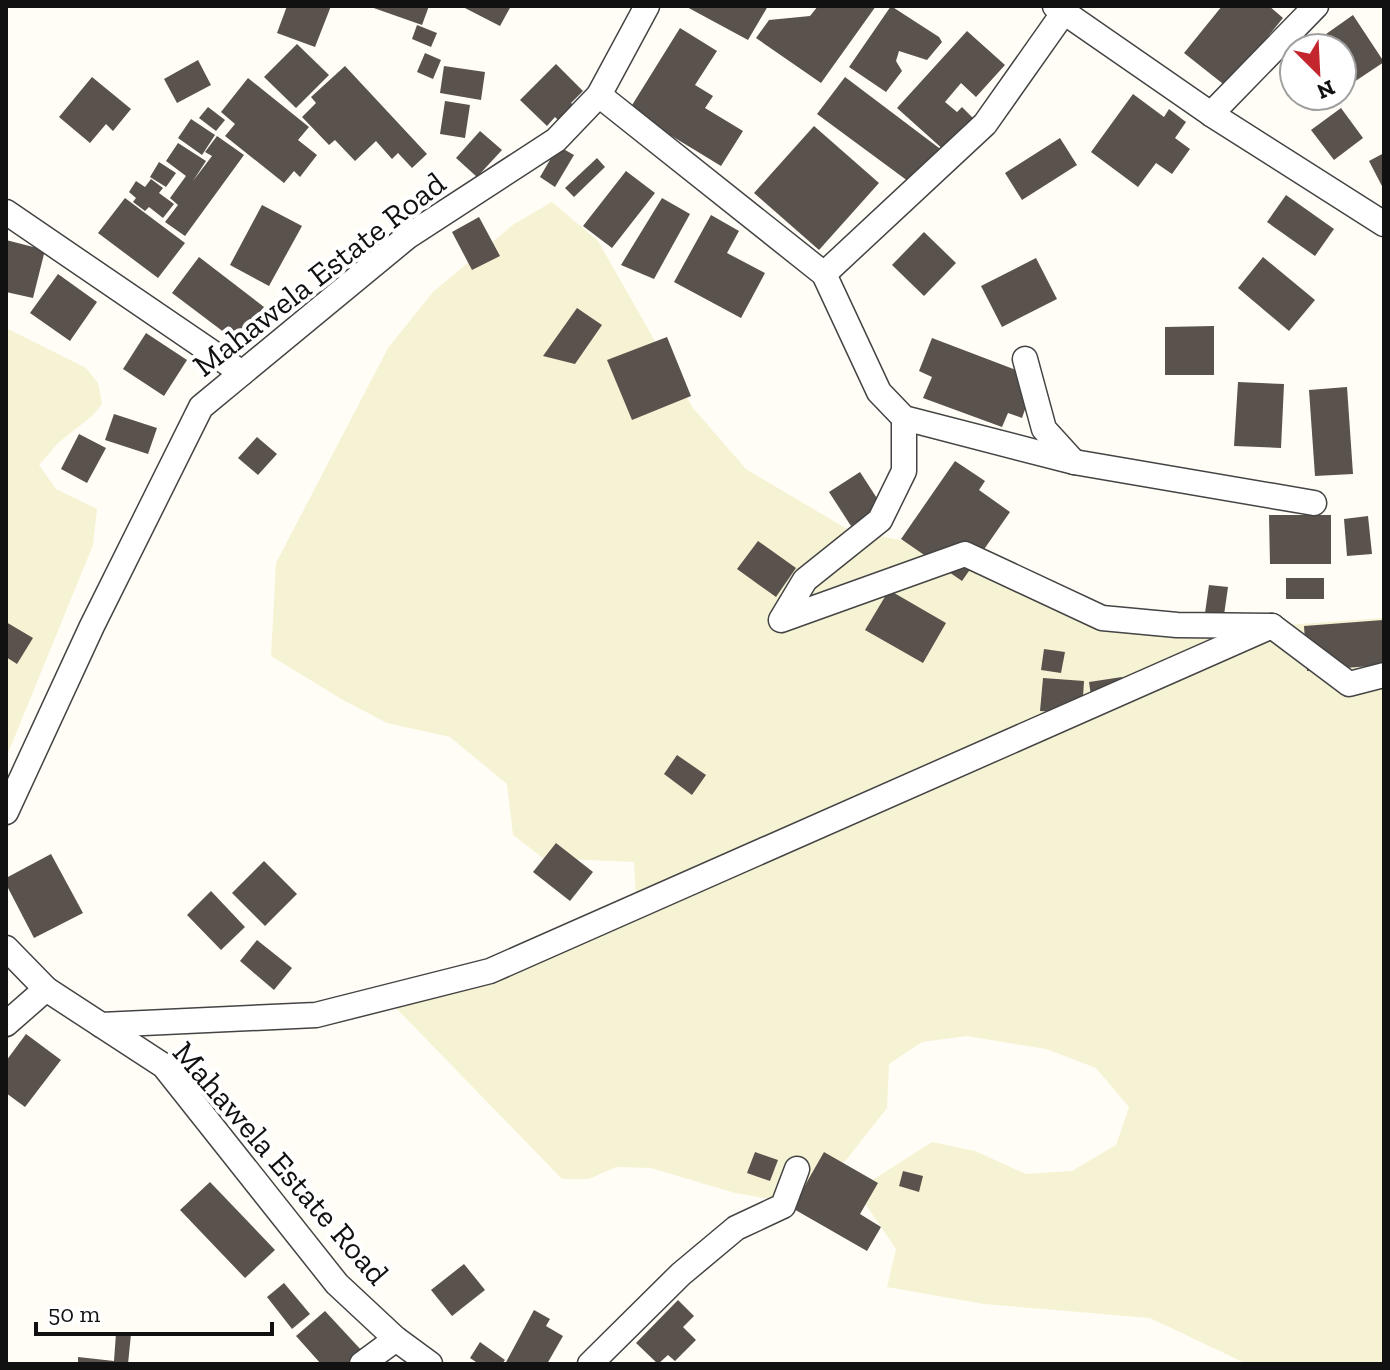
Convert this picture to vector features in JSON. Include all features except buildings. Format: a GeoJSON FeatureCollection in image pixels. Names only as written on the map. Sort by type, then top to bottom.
{"type":"FeatureCollection","features":[{"type":"Feature","properties":{"kind":"street","name":"Mahawela Estate Road"},"geometry":{"type":"LineString","coordinates":[[6,812],[92,626],[201,407],[407,237],[556,140],[599,95],[647,6]]}},
{"type":"Feature","properties":{"kind":"street"},"geometry":{"type":"LineString","coordinates":[[1211,114],[1316,6]]}},
{"type":"Feature","properties":{"kind":"street"},"geometry":{"type":"LineString","coordinates":[[824,274],[985,124],[1060,9],[1211,114],[1384,224]]}},
{"type":"Feature","properties":{"kind":"street"},"geometry":{"type":"LineString","coordinates":[[599,95],[824,274],[879,392],[904,418],[1074,462],[1314,503]]}},
{"type":"Feature","properties":{"kind":"street"},"geometry":{"type":"LineString","coordinates":[[6,212],[242,373]]}},
{"type":"Feature","properties":{"kind":"street"},"geometry":{"type":"LineString","coordinates":[[1025,359],[1044,429],[1074,462]]}},
{"type":"Feature","properties":{"kind":"street"},"geometry":{"type":"LineString","coordinates":[[904,418],[904,471],[880,520],[805,580],[781,620],[965,554],[1102,618],[1177,625],[1272,626],[1349,684],[1384,675]]}},
{"type":"Feature","properties":{"kind":"street"},"geometry":{"type":"LineString","coordinates":[[101,1025],[316,1015],[490,971],[1272,626]]}},
{"type":"Feature","properties":{"kind":"street","name":"Mahawela Estate Road"},"geometry":{"type":"LineString","coordinates":[[6,948],[46,989],[164,1066],[337,1284],[396,1339],[430,1364]]}},
{"type":"Feature","properties":{"kind":"street"},"geometry":{"type":"LineString","coordinates":[[6,1024],[46,989]]}},
{"type":"Feature","properties":{"kind":"street"},"geometry":{"type":"LineString","coordinates":[[590,1364],[681,1274],[736,1228],[783,1206],[797,1169]]}},
{"type":"Feature","properties":{"kind":"street"},"geometry":{"type":"LineString","coordinates":[[362,1364],[396,1339]]}},
{"type":"Feature","properties":{"kind":"shaded area"},"geometry":{"type":"Polygon","coordinates":[[[552,202],[598,241],[693,408],[746,469],[847,529],[965,554],[1102,618],[1272,626],[1384,618],[1384,1364],[1247,1364],[1150,1318],[984,1304],[887,1287],[896,1249],[862,1199],[874,1179],[932,1142],[975,1151],[1026,1174],[1072,1171],[1116,1145],[1129,1107],[1096,1068],[1046,1049],[967,1036],[922,1042],[889,1064],[887,1108],[847,1159],[819,1185],[792,1203],[735,1193],[651,1168],[616,1167],[589,1179],[562,1179],[396,1008],[427,984],[637,913],[634,862],[543,858],[513,835],[507,784],[450,737],[387,723],[271,656],[276,563],[388,348],[433,292],[514,224],[552,202]]]}},
{"type":"Feature","properties":{"kind":"shaded area"},"geometry":{"type":"Polygon","coordinates":[[[6,328],[86,368],[98,383],[102,404],[58,443],[39,465],[56,489],[97,509],[93,545],[6,758],[6,328]]]}}]}
